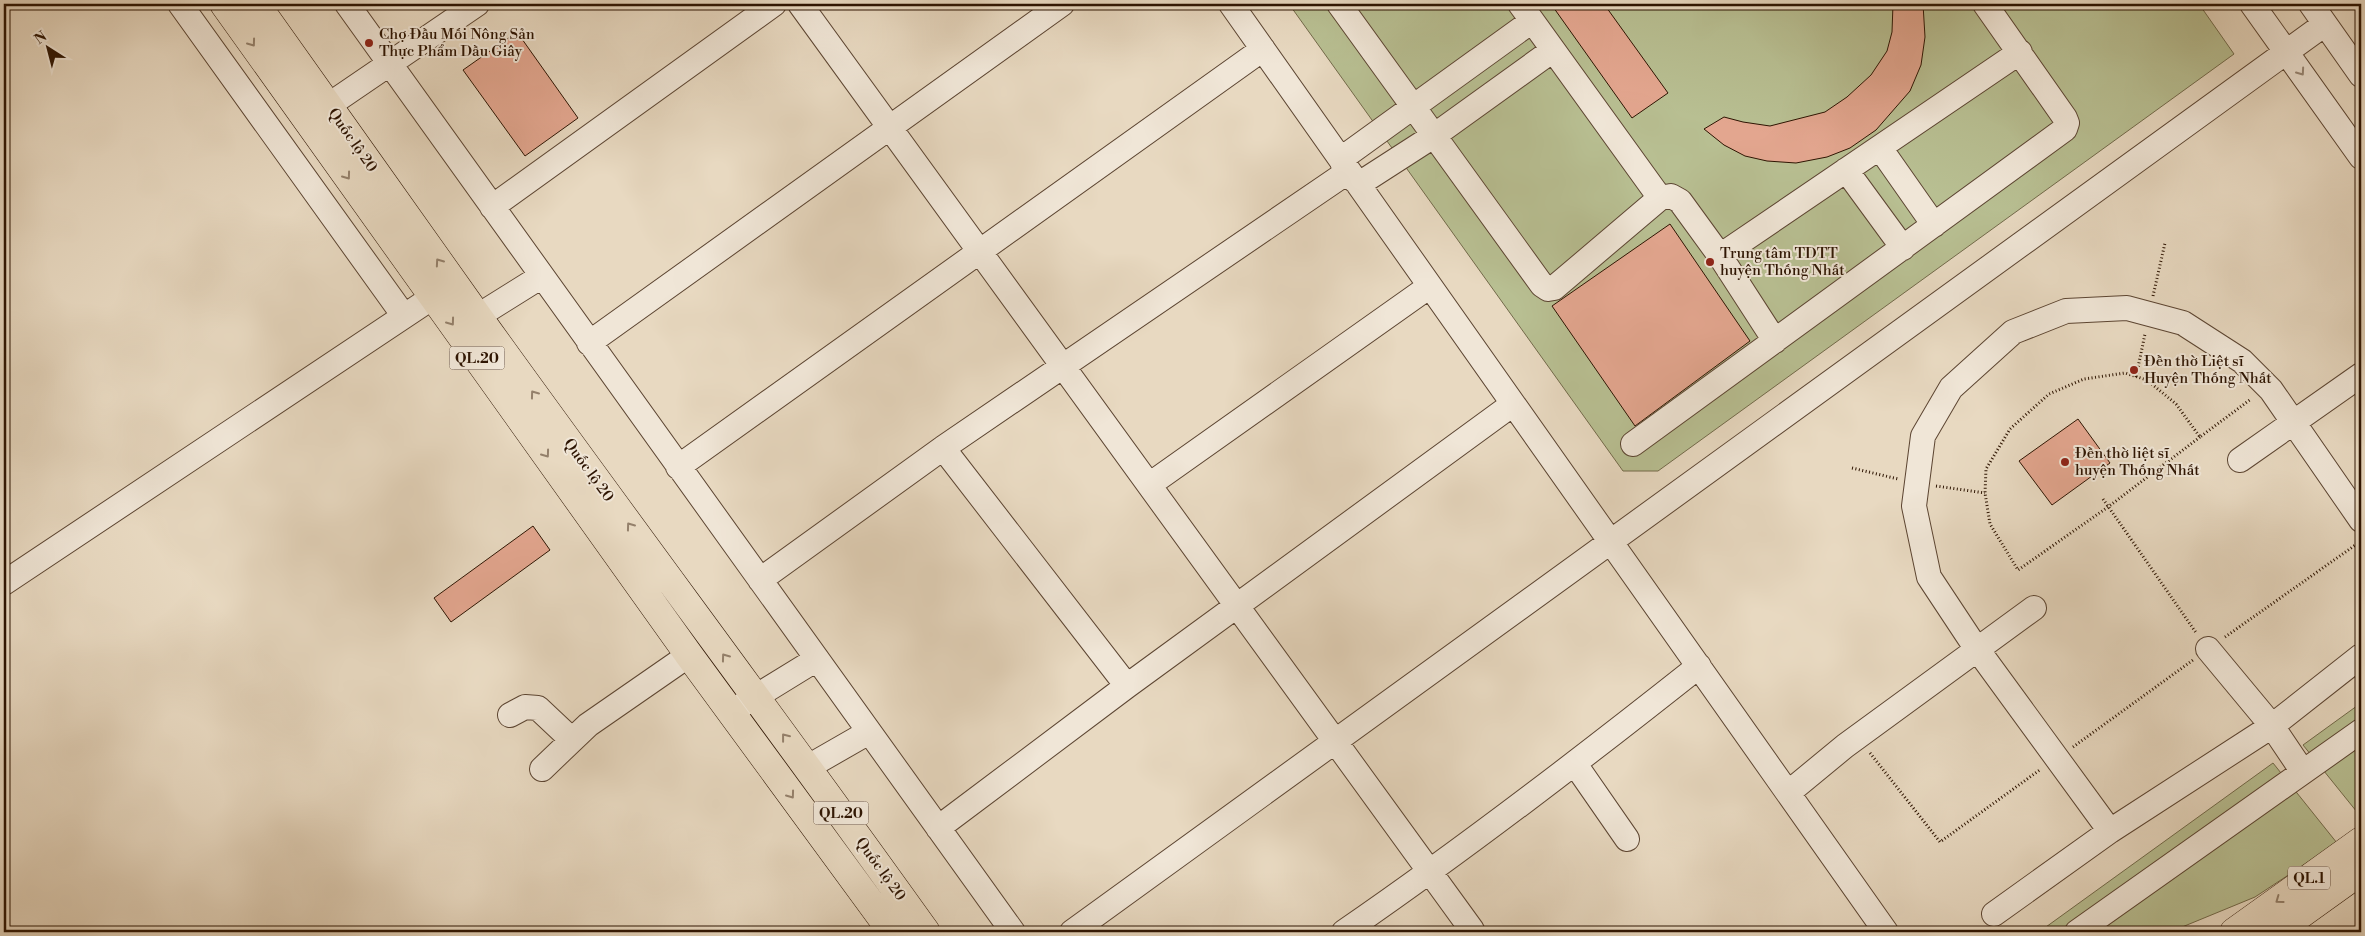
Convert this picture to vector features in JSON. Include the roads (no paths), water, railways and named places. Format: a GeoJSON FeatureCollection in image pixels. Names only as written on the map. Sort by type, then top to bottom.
{"type":"FeatureCollection","features":[{"type":"Feature","properties":{"kind":"highway","name":"Quốc lộ 20"},"geometry":{"type":"LineString","coordinates":[[224,4],[689,655],[892,932]]}},
{"type":"Feature","properties":{"kind":"highway","name":"Quốc lộ 20"},"geometry":{"type":"LineString","coordinates":[[256,4],[478,316],[754,696],[808,767],[926,932]]}},
{"type":"Feature","properties":{"kind":"highway","name":"QL.1"},"geometry":{"type":"LineString","coordinates":[[2234,932],[2361,841]]}},
{"type":"Feature","properties":{"kind":"highway","name":"QL.1"},"geometry":{"type":"LineString","coordinates":[[2276,932],[2361,871]]}},
{"type":"Feature","properties":{"kind":"street"},"geometry":{"type":"LineString","coordinates":[[180,4],[404,316]]}},
{"type":"Feature","properties":{"kind":"street"},"geometry":{"type":"LineString","coordinates":[[347,4],[1013,932]]}},
{"type":"Feature","properties":{"kind":"street"},"geometry":{"type":"LineString","coordinates":[[329,105],[477,4]]}},
{"type":"Feature","properties":{"kind":"street"},"geometry":{"type":"LineString","coordinates":[[492,207],[774,4]]}},
{"type":"Feature","properties":{"kind":"street"},"geometry":{"type":"LineString","coordinates":[[800,4],[1472,930]]}},
{"type":"Feature","properties":{"kind":"street"},"geometry":{"type":"LineString","coordinates":[[590,343],[1062,4]]}},
{"type":"Feature","properties":{"kind":"street"},"geometry":{"type":"LineString","coordinates":[[1231,4],[1886,932]]}},
{"type":"Feature","properties":{"kind":"street"},"geometry":{"type":"LineString","coordinates":[[1339,4],[1542,285],[1548,289],[1554,288],[1660,198],[1671,196],[1680,201],[1720,256],[1775,341]]}},
{"type":"Feature","properties":{"kind":"street"},"geometry":{"type":"LineString","coordinates":[[1632,444],[2065,129],[2067,123],[2065,118],[1986,4]]}},
{"type":"Feature","properties":{"kind":"street"},"geometry":{"type":"LineString","coordinates":[[2252,4],[2361,157]]}},
{"type":"Feature","properties":{"kind":"street"},"geometry":{"type":"LineString","coordinates":[[2311,4],[2361,75]]}},
{"type":"Feature","properties":{"kind":"street"},"geometry":{"type":"LineString","coordinates":[[760,580],[944,448],[1348,172],[1414,107],[1526,12],[1660,198]]}},
{"type":"Feature","properties":{"kind":"street"},"geometry":{"type":"LineString","coordinates":[[1072,932],[2325,24]]}},
{"type":"Feature","properties":{"kind":"street"},"geometry":{"type":"LineString","coordinates":[[678,467],[979,250],[1263,49]]}},
{"type":"Feature","properties":{"kind":"street"},"geometry":{"type":"LineString","coordinates":[[1348,172],[1434,135],[1553,50]]}},
{"type":"Feature","properties":{"kind":"street"},"geometry":{"type":"LineString","coordinates":[[1720,256],[2020,52]]}},
{"type":"Feature","properties":{"kind":"street"},"geometry":{"type":"LineString","coordinates":[[1880,148],[1934,225]]}},
{"type":"Feature","properties":{"kind":"street"},"geometry":{"type":"LineString","coordinates":[[1846,170],[1903,248]]}},
{"type":"Feature","properties":{"kind":"street"},"geometry":{"type":"LineString","coordinates":[[478,316],[542,276]]}},
{"type":"Feature","properties":{"kind":"street"},"geometry":{"type":"LineString","coordinates":[[1149,485],[1430,286]]}},
{"type":"Feature","properties":{"kind":"street"},"geometry":{"type":"LineString","coordinates":[[4,583],[433,297]]}},
{"type":"Feature","properties":{"kind":"street"},"geometry":{"type":"LineString","coordinates":[[2110,832],[1978,650],[1929,577],[1914,506],[1923,436],[1950,388],[2013,332],[2066,311],[2127,308],[2183,323],[2242,361],[2267,386],[2361,520]]}},
{"type":"Feature","properties":{"kind":"street"},"geometry":{"type":"LineString","coordinates":[[2240,460],[2361,375]]}},
{"type":"Feature","properties":{"kind":"street"},"geometry":{"type":"LineString","coordinates":[[938,828],[1127,686],[1238,607],[1514,404]]}},
{"type":"Feature","properties":{"kind":"street"},"geometry":{"type":"LineString","coordinates":[[944,448],[1127,686]]}},
{"type":"Feature","properties":{"kind":"street"},"geometry":{"type":"LineString","coordinates":[[1788,793],[1857,736],[2034,608]]}},
{"type":"Feature","properties":{"kind":"street"},"geometry":{"type":"LineString","coordinates":[[2208,649],[2272,726],[2303,772]]}},
{"type":"Feature","properties":{"kind":"street"},"geometry":{"type":"LineString","coordinates":[[542,769],[588,725],[689,655]]}},
{"type":"Feature","properties":{"kind":"street"},"geometry":{"type":"LineString","coordinates":[[1994,914],[2110,832],[2272,726],[2361,656]]}},
{"type":"Feature","properties":{"kind":"street"},"geometry":{"type":"LineString","coordinates":[[731,713],[754,696],[816,659]]}},
{"type":"Feature","properties":{"kind":"street"},"geometry":{"type":"LineString","coordinates":[[1344,932],[1430,872],[1575,764],[1699,666]]}},
{"type":"Feature","properties":{"kind":"street"},"geometry":{"type":"LineString","coordinates":[[510,715],[526,707],[538,708],[572,740]]}},
{"type":"Feature","properties":{"kind":"street"},"geometry":{"type":"LineString","coordinates":[[2077,932],[2361,731]]}},
{"type":"Feature","properties":{"kind":"street"},"geometry":{"type":"LineString","coordinates":[[808,767],[868,732]]}},
{"type":"Feature","properties":{"kind":"street"},"geometry":{"type":"LineString","coordinates":[[1575,764],[1627,839]]}},
{"type":"Feature","properties":{"kind":"place","name":"Chợ Đầu Mối Nông Sản Thực Phẩm Dầu Giây"},"geometry":{"type":"Point","coordinates":[369,43]}},
{"type":"Feature","properties":{"kind":"place","name":"Trung tâm TDTT huyện Thống Nhất"},"geometry":{"type":"Point","coordinates":[1710,262]}},
{"type":"Feature","properties":{"kind":"place","name":"Đền thờ Liệt sĩ Huyện Thống Nhất"},"geometry":{"type":"Point","coordinates":[2134,370]}},
{"type":"Feature","properties":{"kind":"place","name":"Đền thờ liệt sĩ huyện Thống Nhất"},"geometry":{"type":"Point","coordinates":[2065,462]}}]}
